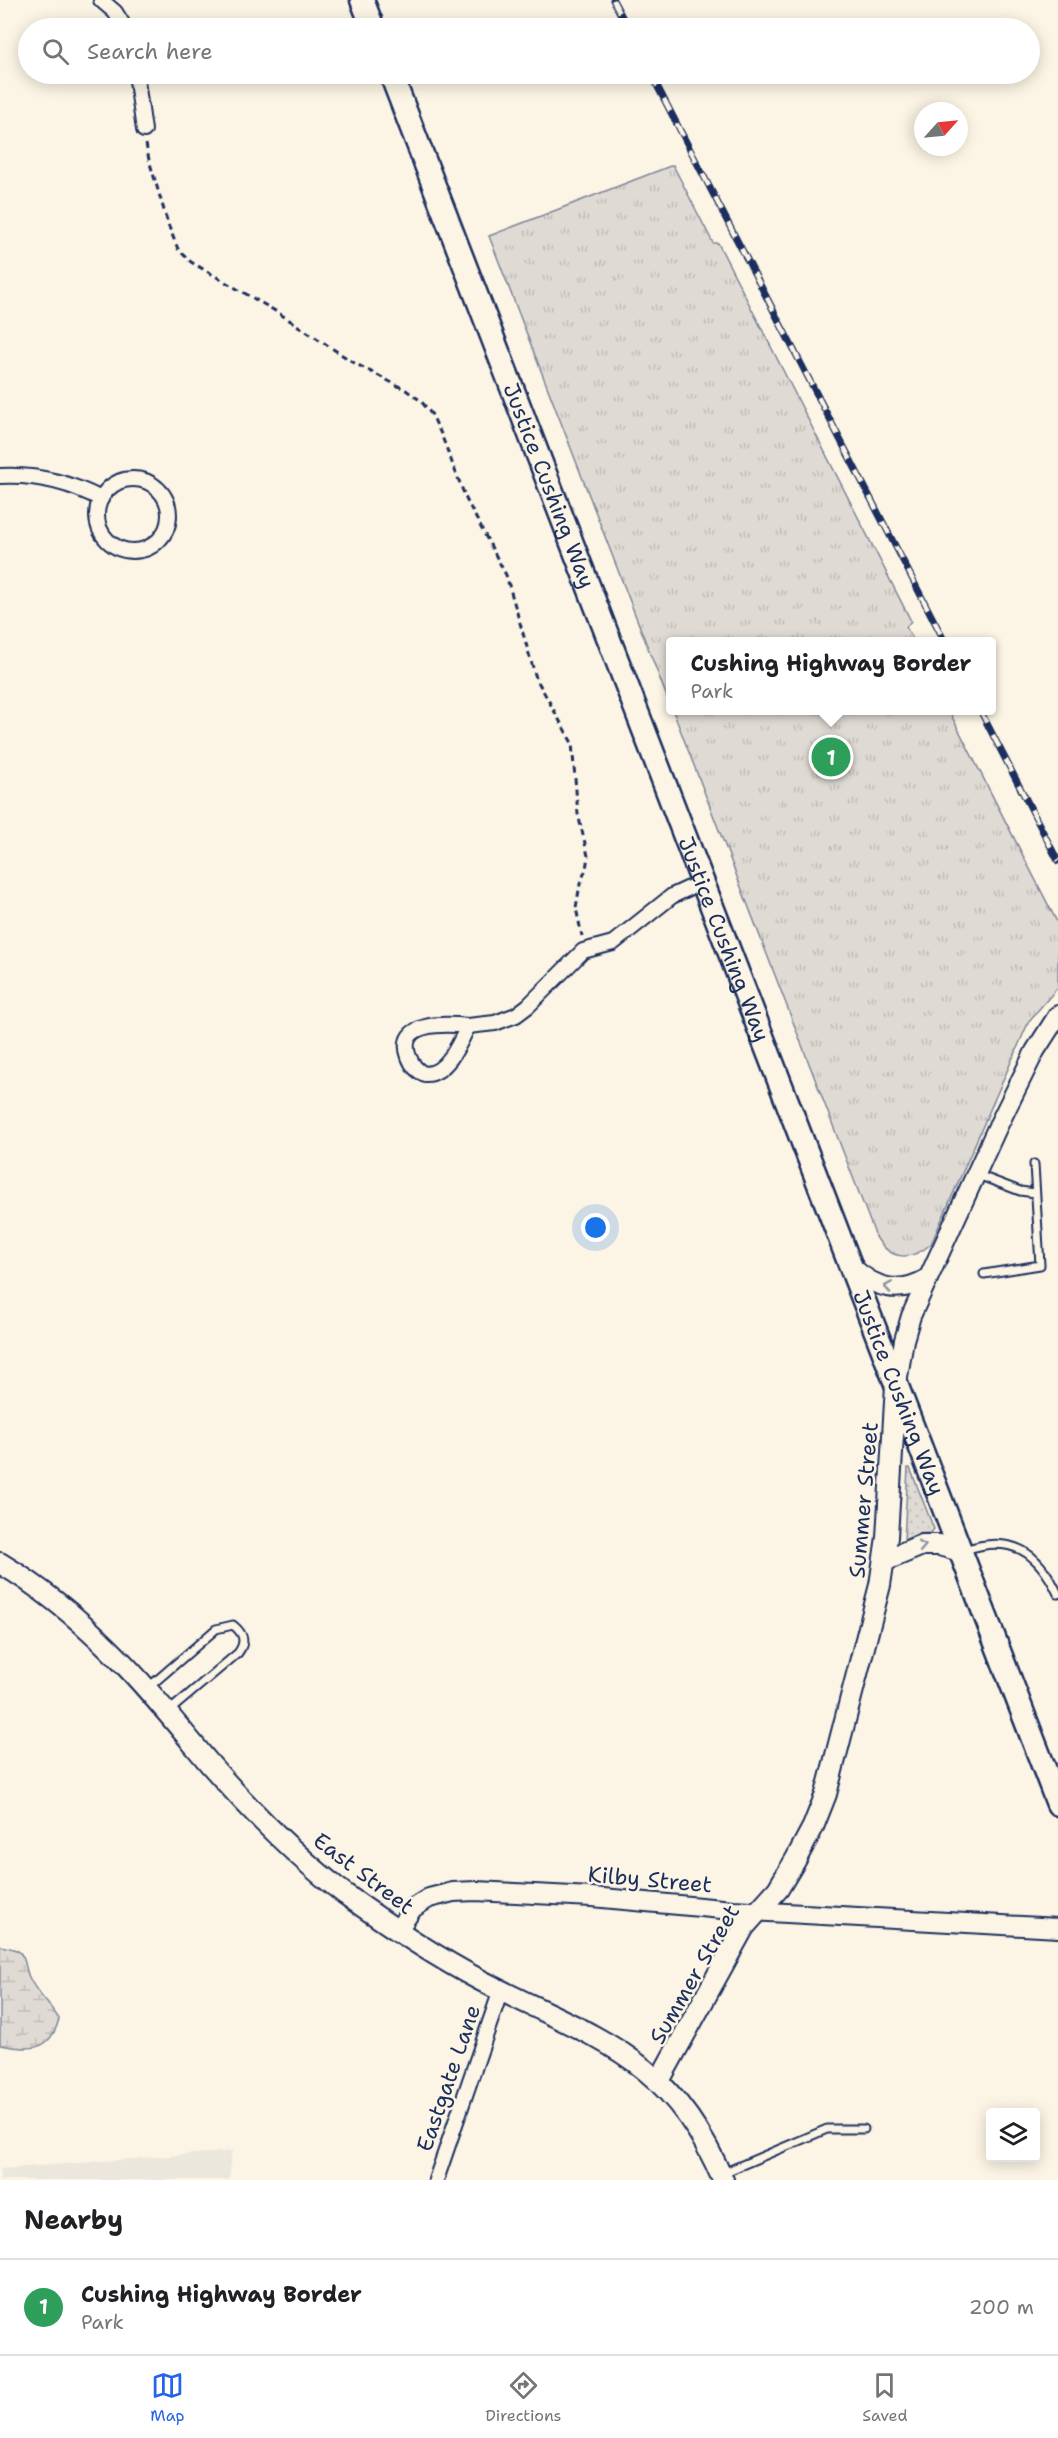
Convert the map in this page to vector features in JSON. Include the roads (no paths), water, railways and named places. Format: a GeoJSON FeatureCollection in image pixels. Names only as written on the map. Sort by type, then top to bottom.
{"type":"FeatureCollection","features":[{"type":"Feature","properties":{"kind":"main road"},"geometry":{"type":"LineString","coordinates":[[362,0],[370,18]]}},
{"type":"Feature","properties":{"kind":"main road","name":"Justice Cushing Way"},"geometry":{"type":"LineString","coordinates":[[395,84],[1058,1804]]}},
{"type":"Feature","properties":{"kind":"main road","name":"Summer Street"},"geometry":{"type":"LineString","coordinates":[[659,2081],[744,1928],[777,1889],[790,1869],[820,1811],[872,1617],[884,1561],[897,1383]]}},
{"type":"Feature","properties":{"kind":"main road"},"geometry":{"type":"LineString","coordinates":[[884,1561],[922,1545],[930,1544],[961,1551]]}},
{"type":"Feature","properties":{"kind":"main road","name":"East Street"},"geometry":{"type":"LineString","coordinates":[[0,1563],[70,1612],[112,1651],[218,1773],[276,1834],[345,1893],[452,1964],[607,2042],[633,2059],[659,2081],[672,2094],[696,2128],[722,2177]]}},
{"type":"Feature","properties":{"kind":"street"},"geometry":{"type":"LineString","coordinates":[[101,0],[119,18]]}},
{"type":"Feature","properties":{"kind":"street"},"geometry":{"type":"LineString","coordinates":[[137,84],[144,130]]}},
{"type":"Feature","properties":{"kind":"street"},"geometry":{"type":"LineString","coordinates":[[0,476],[33,476],[55,480],[80,488],[101,499]]}},
{"type":"Feature","properties":{"kind":"street"},"geometry":{"type":"LineString","coordinates":[[132,479],[150,483],[164,496],[167,504],[169,514],[165,532],[152,545],[144,549],[126,550],[117,547],[110,542],[99,526],[98,508],[101,499],[107,491],[122,481],[132,479]]}},
{"type":"Feature","properties":{"kind":"street"},"geometry":{"type":"LineString","coordinates":[[468,1026],[455,1051],[437,1072],[425,1074],[415,1068],[407,1051],[407,1043],[414,1033],[437,1024],[468,1026],[495,1023],[522,1011],[580,953],[613,943],[672,896],[704,881]]}},
{"type":"Feature","properties":{"kind":"street","name":"Summer Street"},"geometry":{"type":"LineString","coordinates":[[897,1383],[902,1350],[911,1316],[1022,1076],[1058,1015]]}},
{"type":"Feature","properties":{"kind":"street"},"geometry":{"type":"LineString","coordinates":[[852,1267],[864,1278],[878,1286],[891,1289],[916,1285],[928,1278]]}},
{"type":"Feature","properties":{"kind":"street","name":"Kilby Street"},"geometry":{"type":"LineString","coordinates":[[398,1930],[413,1908],[424,1901],[442,1894],[465,1891],[592,1897],[758,1911],[1058,1927]]}},
{"type":"Feature","properties":{"kind":"street","name":"Eastgate Lane"},"geometry":{"type":"LineString","coordinates":[[436,2180],[501,1990]]}},
{"type":"Feature","properties":{"kind":"lane"},"geometry":{"type":"LineString","coordinates":[[984,1274],[1040,1265],[1034,1164]]}},
{"type":"Feature","properties":{"kind":"lane"},"geometry":{"type":"LineString","coordinates":[[976,1174],[1014,1189],[1035,1193]]}},
{"type":"Feature","properties":{"kind":"lane"},"geometry":{"type":"LineString","coordinates":[[961,1551],[993,1543],[1021,1550],[1041,1564],[1058,1593]]}},
{"type":"Feature","properties":{"kind":"lane"},"geometry":{"type":"LineString","coordinates":[[147,1689],[216,1629],[232,1625],[240,1631],[244,1639],[243,1646],[238,1653],[167,1712]]}},
{"type":"Feature","properties":{"kind":"lane"},"geometry":{"type":"LineString","coordinates":[[722,2177],[826,2129],[864,2129]]}},
{"type":"Feature","properties":{"kind":"railway"},"geometry":{"type":"LineString","coordinates":[[613,0],[623,18]]}},
{"type":"Feature","properties":{"kind":"railway"},"geometry":{"type":"LineString","coordinates":[[656,84],[942,637]]}},
{"type":"Feature","properties":{"kind":"railway"},"geometry":{"type":"LineString","coordinates":[[983,715],[1058,861]]}},
{"type":"Feature","properties":{"kind":"place","name":"Cushing Highway Border"},"geometry":{"type":"Point","coordinates":[831,757]}}]}
